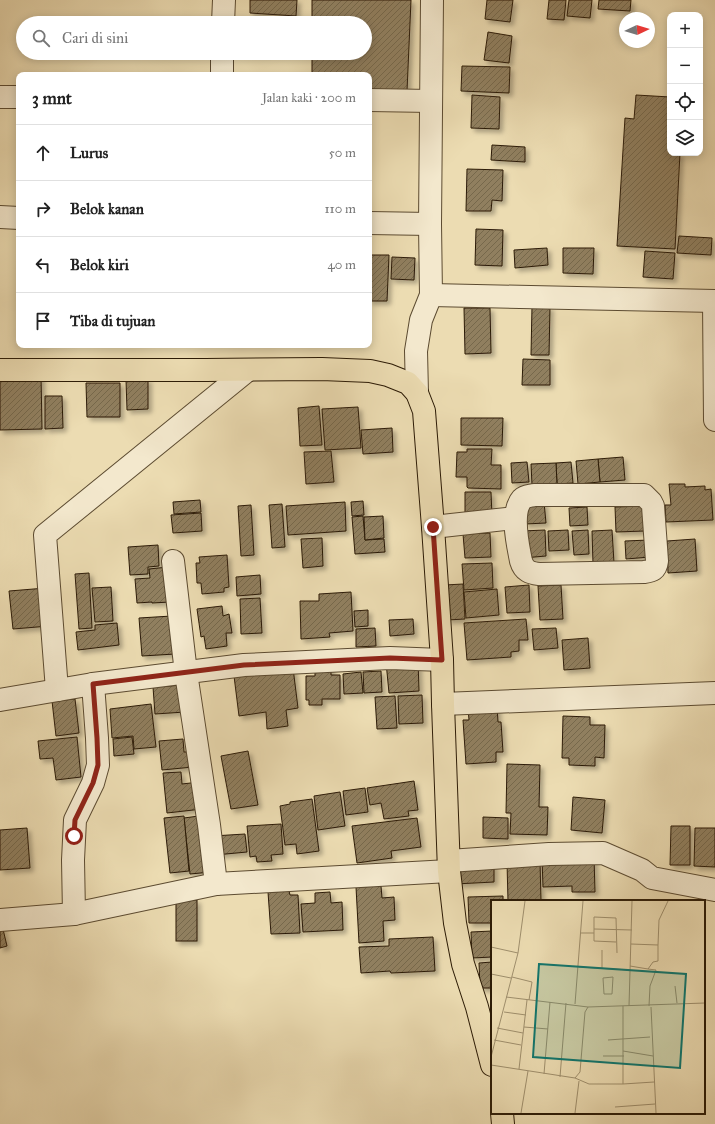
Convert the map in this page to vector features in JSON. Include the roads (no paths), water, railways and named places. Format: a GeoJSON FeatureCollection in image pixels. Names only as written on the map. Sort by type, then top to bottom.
{"type":"FeatureCollection","features":[{"type":"Feature","properties":{"kind":"main road"},"geometry":{"type":"LineString","coordinates":[[0,370],[322,369],[370,371],[388,374],[408,383],[417,393],[424,412],[433,527],[442,660],[449,866],[455,923],[463,964],[477,1008],[491,1061]]}},
{"type":"Feature","properties":{"kind":"main road"},"geometry":{"type":"LineString","coordinates":[[502,1114],[503,1124]]}},
{"type":"Feature","properties":{"kind":"street"},"geometry":{"type":"LineString","coordinates":[[223,16],[224,0]]}},
{"type":"Feature","properties":{"kind":"street"},"geometry":{"type":"LineString","coordinates":[[417,393],[416,351],[421,320],[431,295],[430,224],[432,0]]}},
{"type":"Feature","properties":{"kind":"street"},"geometry":{"type":"LineString","coordinates":[[222,60],[222,72]]}},
{"type":"Feature","properties":{"kind":"street"},"geometry":{"type":"LineString","coordinates":[[0,97],[16,97]]}},
{"type":"Feature","properties":{"kind":"street"},"geometry":{"type":"LineString","coordinates":[[372,100],[432,101]]}},
{"type":"Feature","properties":{"kind":"street"},"geometry":{"type":"LineString","coordinates":[[0,217],[16,218]]}},
{"type":"Feature","properties":{"kind":"street"},"geometry":{"type":"LineString","coordinates":[[372,223],[430,224]]}},
{"type":"Feature","properties":{"kind":"street"},"geometry":{"type":"LineString","coordinates":[[431,295],[714,301],[715,420]]}},
{"type":"Feature","properties":{"kind":"street"},"geometry":{"type":"LineString","coordinates":[[57,690],[45,535],[248,370]]}},
{"type":"Feature","properties":{"kind":"street"},"geometry":{"type":"LineString","coordinates":[[644,495],[653,506],[656,564],[654,570],[644,572],[528,572],[522,566],[515,518],[522,499],[527,496],[644,495]]}},
{"type":"Feature","properties":{"kind":"street"},"geometry":{"type":"LineString","coordinates":[[433,527],[515,518]]}},
{"type":"Feature","properties":{"kind":"street"},"geometry":{"type":"LineString","coordinates":[[173,561],[186,673],[209,825],[216,884]]}},
{"type":"Feature","properties":{"kind":"street"},"geometry":{"type":"LineString","coordinates":[[0,700],[93,684],[244,665],[390,658],[442,660]]}},
{"type":"Feature","properties":{"kind":"street"},"geometry":{"type":"LineString","coordinates":[[74,914],[73,860],[75,820],[93,783],[98,765],[93,684]]}},
{"type":"Feature","properties":{"kind":"street"},"geometry":{"type":"LineString","coordinates":[[443,704],[715,693]]}},
{"type":"Feature","properties":{"kind":"street"},"geometry":{"type":"LineString","coordinates":[[0,920],[74,914],[216,884],[449,866],[549,854],[604,853],[642,870],[652,878],[715,890]]}}]}
